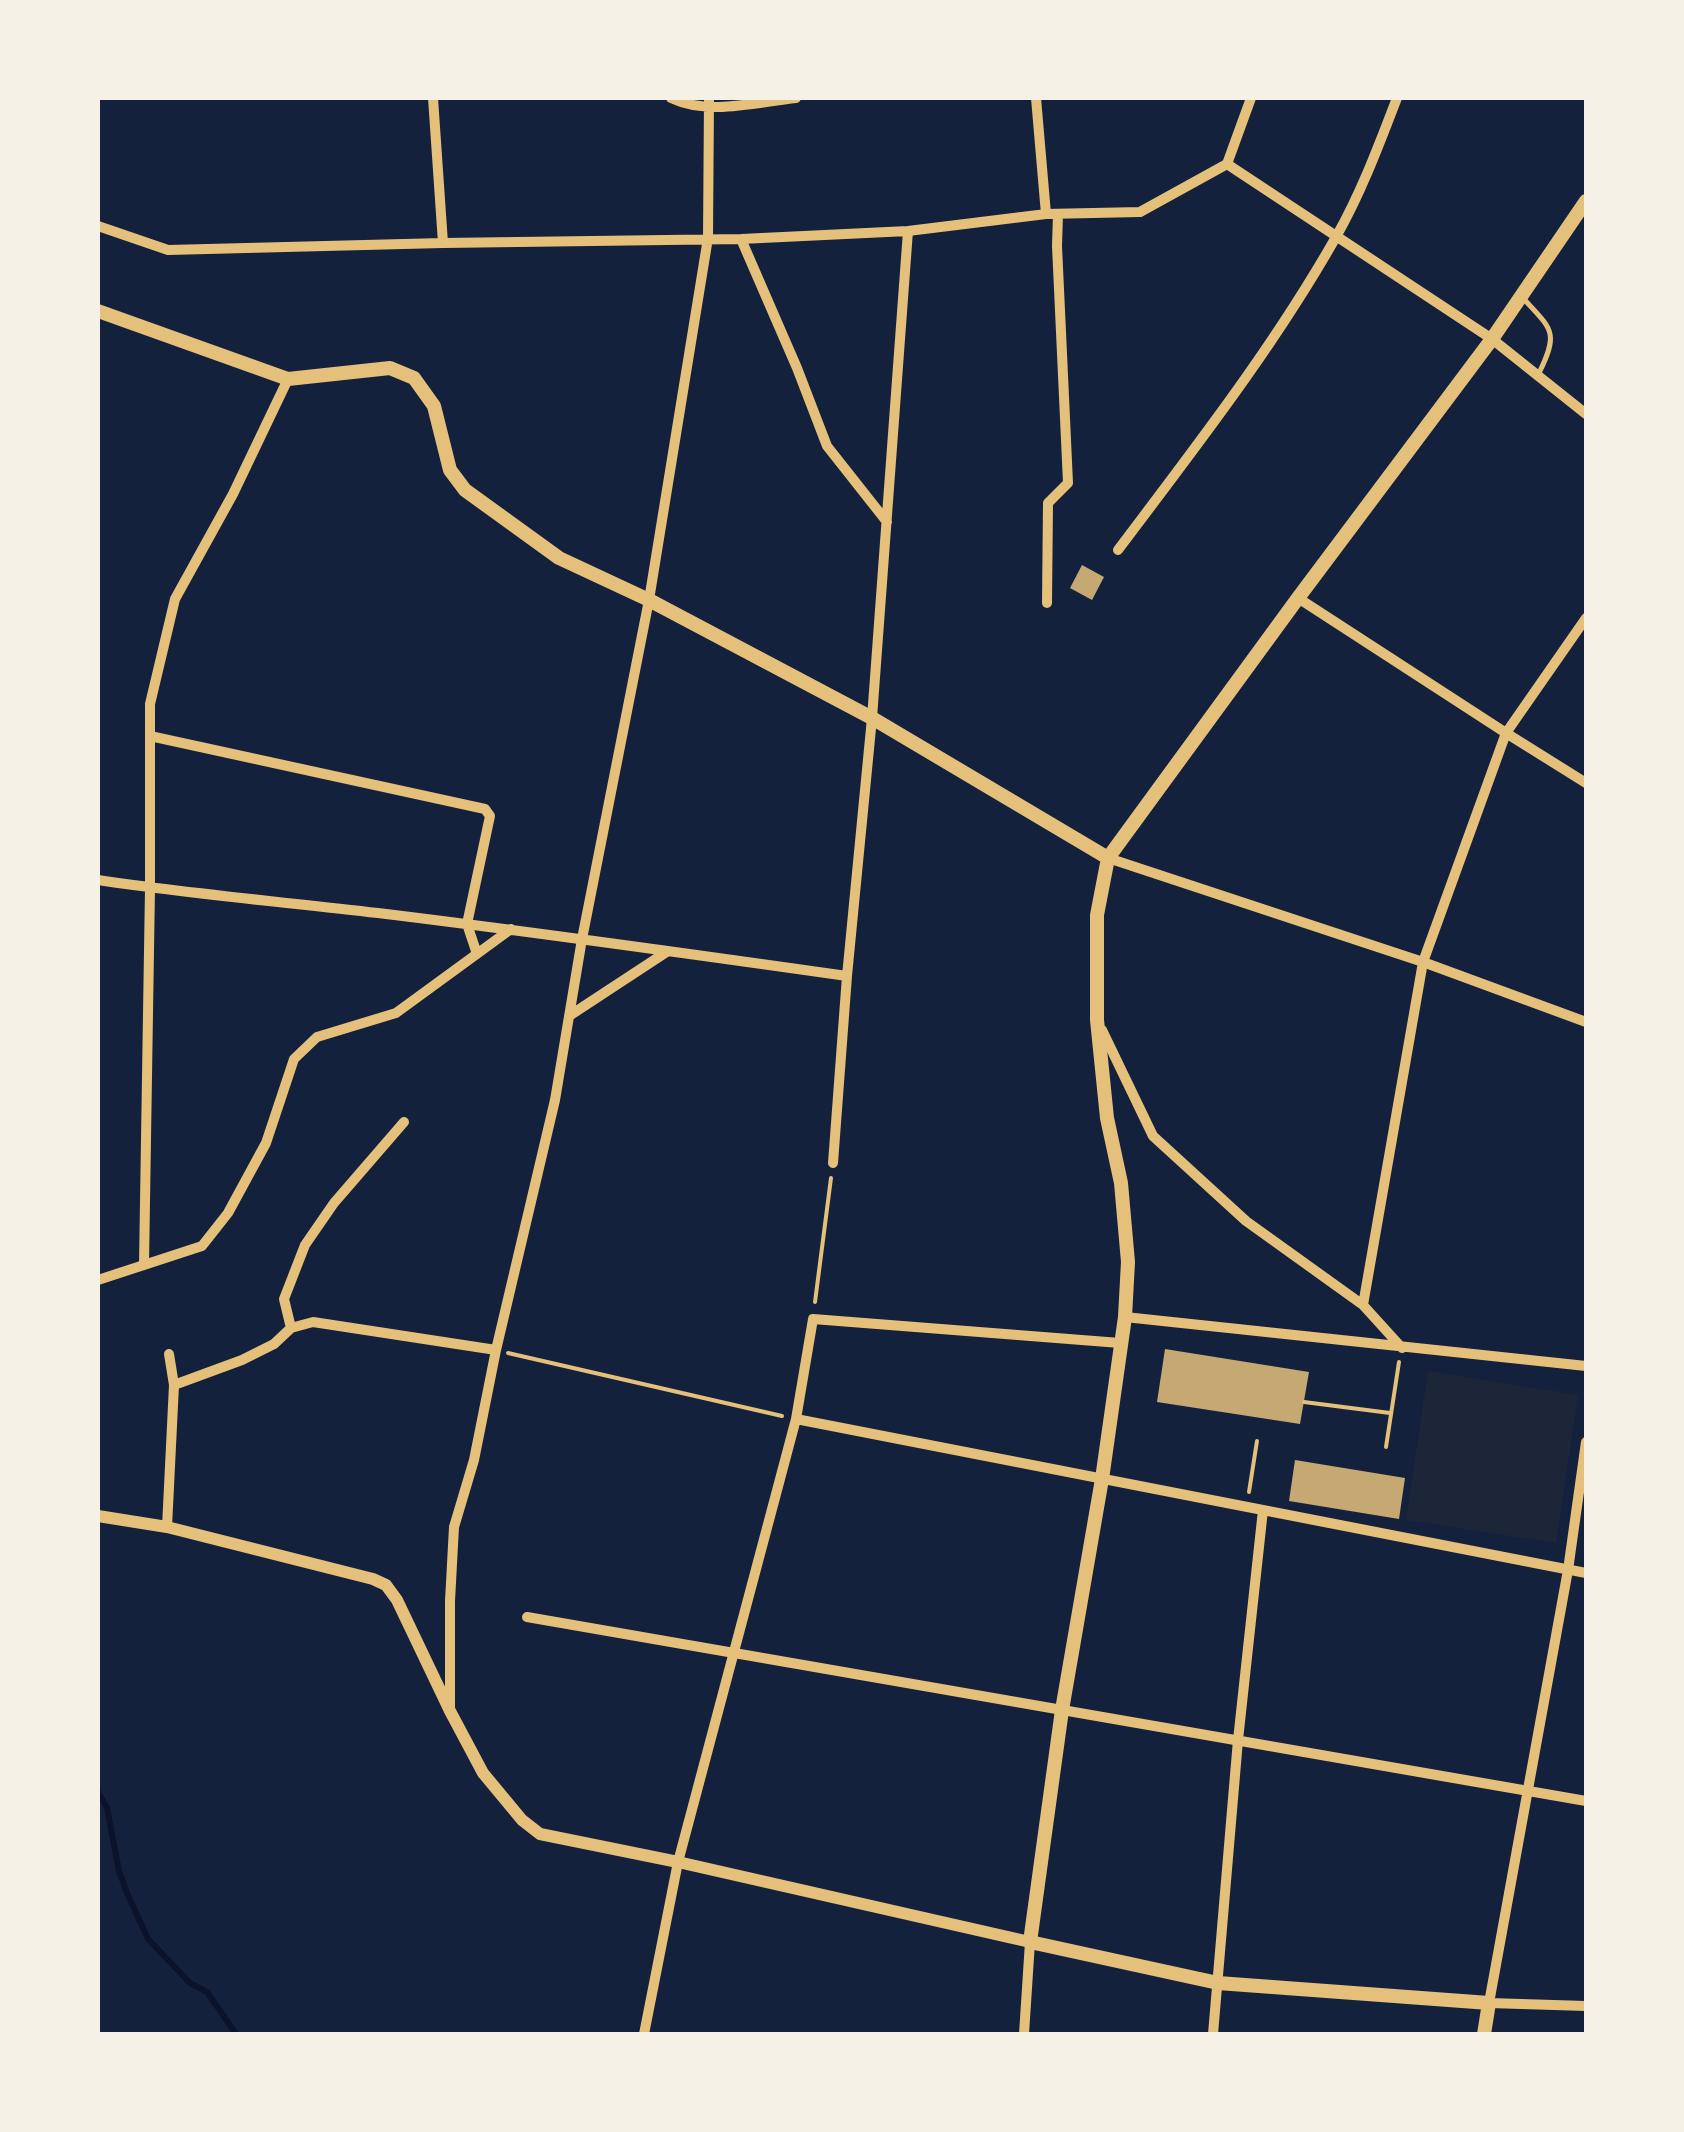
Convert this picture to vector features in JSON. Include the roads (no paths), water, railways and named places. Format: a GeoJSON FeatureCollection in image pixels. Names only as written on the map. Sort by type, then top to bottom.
{"type":"FeatureCollection","features":[{"type":"Feature","properties":{"kind":"main road"},"geometry":{"type":"LineString","coordinates":[[1484,2034],[1489,2003],[1218,1983],[1030,1942],[1124,1318],[1128,1262],[1121,1183],[1107,1118],[1097,1020],[1097,915],[1108,858],[1492,340],[1586,201]]}},
{"type":"Feature","properties":{"kind":"main road"},"geometry":{"type":"LineString","coordinates":[[98,311],[288,379],[390,368],[414,378],[434,406],[450,470],[465,490],[559,558],[648,600],[872,718],[1108,858]]}},
{"type":"Feature","properties":{"kind":"street"},"geometry":{"type":"LineString","coordinates":[[434,98],[443,242]]}},
{"type":"Feature","properties":{"kind":"street"},"geometry":{"type":"LineString","coordinates":[[671,98],[682,103],[796,98]]}},
{"type":"Feature","properties":{"kind":"street"},"geometry":{"type":"LineString","coordinates":[[1036,98],[1057,246],[1068,483],[1048,503],[1047,603]]}},
{"type":"Feature","properties":{"kind":"street"},"geometry":{"type":"LineString","coordinates":[[98,226],[168,250],[740,239],[908,232],[1052,214],[1140,212],[1227,164],[1250,98]]}},
{"type":"Feature","properties":{"kind":"street"},"geometry":{"type":"LineString","coordinates":[[1118,550],[1265,350],[1337,236],[1397,98]]}},
{"type":"Feature","properties":{"kind":"street"},"geometry":{"type":"LineString","coordinates":[[450,1711],[454,1527],[474,1460],[555,1100],[648,600],[708,238],[709,102]]}},
{"type":"Feature","properties":{"kind":"street"},"geometry":{"type":"LineString","coordinates":[[1227,164],[1492,340],[1586,414]]}},
{"type":"Feature","properties":{"kind":"street"},"geometry":{"type":"LineString","coordinates":[[832,1164],[872,718],[908,232]]}},
{"type":"Feature","properties":{"kind":"street"},"geometry":{"type":"LineString","coordinates":[[740,239],[827,446],[887,522]]}},
{"type":"Feature","properties":{"kind":"street"},"geometry":{"type":"LineString","coordinates":[[144,1265],[150,704],[175,600],[234,494],[288,379]]}},
{"type":"Feature","properties":{"kind":"street"},"geometry":{"type":"LineString","coordinates":[[1298,598],[1586,783]]}},
{"type":"Feature","properties":{"kind":"street"},"geometry":{"type":"LineString","coordinates":[[1363,1305],[1422,962],[1506,733],[1586,618]]}},
{"type":"Feature","properties":{"kind":"street"},"geometry":{"type":"LineString","coordinates":[[150,736],[485,808],[490,816],[466,924],[478,954]]}},
{"type":"Feature","properties":{"kind":"street"},"geometry":{"type":"LineString","coordinates":[[1108,858],[1422,962],[1586,1022]]}},
{"type":"Feature","properties":{"kind":"street"},"geometry":{"type":"LineString","coordinates":[[98,880],[466,924],[847,976]]}},
{"type":"Feature","properties":{"kind":"street"},"geometry":{"type":"LineString","coordinates":[[98,1280],[202,1246],[228,1212],[266,1143],[294,1059],[303,1048],[317,1037],[396,1014],[511,930]]}},
{"type":"Feature","properties":{"kind":"street"},"geometry":{"type":"LineString","coordinates":[[569,1016],[668,951]]}},
{"type":"Feature","properties":{"kind":"street"},"geometry":{"type":"LineString","coordinates":[[1097,1020],[1154,1136],[1246,1221],[1363,1305],[1402,1348]]}},
{"type":"Feature","properties":{"kind":"street"},"geometry":{"type":"LineString","coordinates":[[291,1328],[284,1299],[304,1245],[334,1203],[404,1122]]}},
{"type":"Feature","properties":{"kind":"street"},"geometry":{"type":"LineString","coordinates":[[1124,1318],[1586,1366]]}},
{"type":"Feature","properties":{"kind":"street"},"geometry":{"type":"LineString","coordinates":[[644,2034],[678,1862],[796,1419],[813,1319],[1120,1343]]}},
{"type":"Feature","properties":{"kind":"street"},"geometry":{"type":"LineString","coordinates":[[174,1385],[242,1360],[274,1344],[291,1328],[313,1322],[496,1350]]}},
{"type":"Feature","properties":{"kind":"street"},"geometry":{"type":"LineString","coordinates":[[167,1527],[174,1385],[169,1354]]}},
{"type":"Feature","properties":{"kind":"street"},"geometry":{"type":"LineString","coordinates":[[796,1419],[1586,1573]]}},
{"type":"Feature","properties":{"kind":"street"},"geometry":{"type":"LineString","coordinates":[[1586,1450],[1568,1570],[1489,2003],[1586,2006]]}},
{"type":"Feature","properties":{"kind":"street"},"geometry":{"type":"LineString","coordinates":[[1213,2034],[1238,1740],[1263,1510]]}},
{"type":"Feature","properties":{"kind":"street"},"geometry":{"type":"LineString","coordinates":[[98,1516],[167,1527],[373,1578],[386,1585],[483,1773],[530,1828],[540,1834],[1030,1942],[1024,2034]]}},
{"type":"Feature","properties":{"kind":"street"},"geometry":{"type":"LineString","coordinates":[[528,1617],[1586,1801]]}},
{"type":"Feature","properties":{"kind":"lane"},"geometry":{"type":"LineString","coordinates":[[1521,296],[1548,326],[1552,338],[1537,376]]}},
{"type":"Feature","properties":{"kind":"waterway"},"geometry":{"type":"LineString","coordinates":[[98,1792],[107,1808],[119,1871],[148,1939],[190,1983],[207,1992],[236,2034]]}}]}
